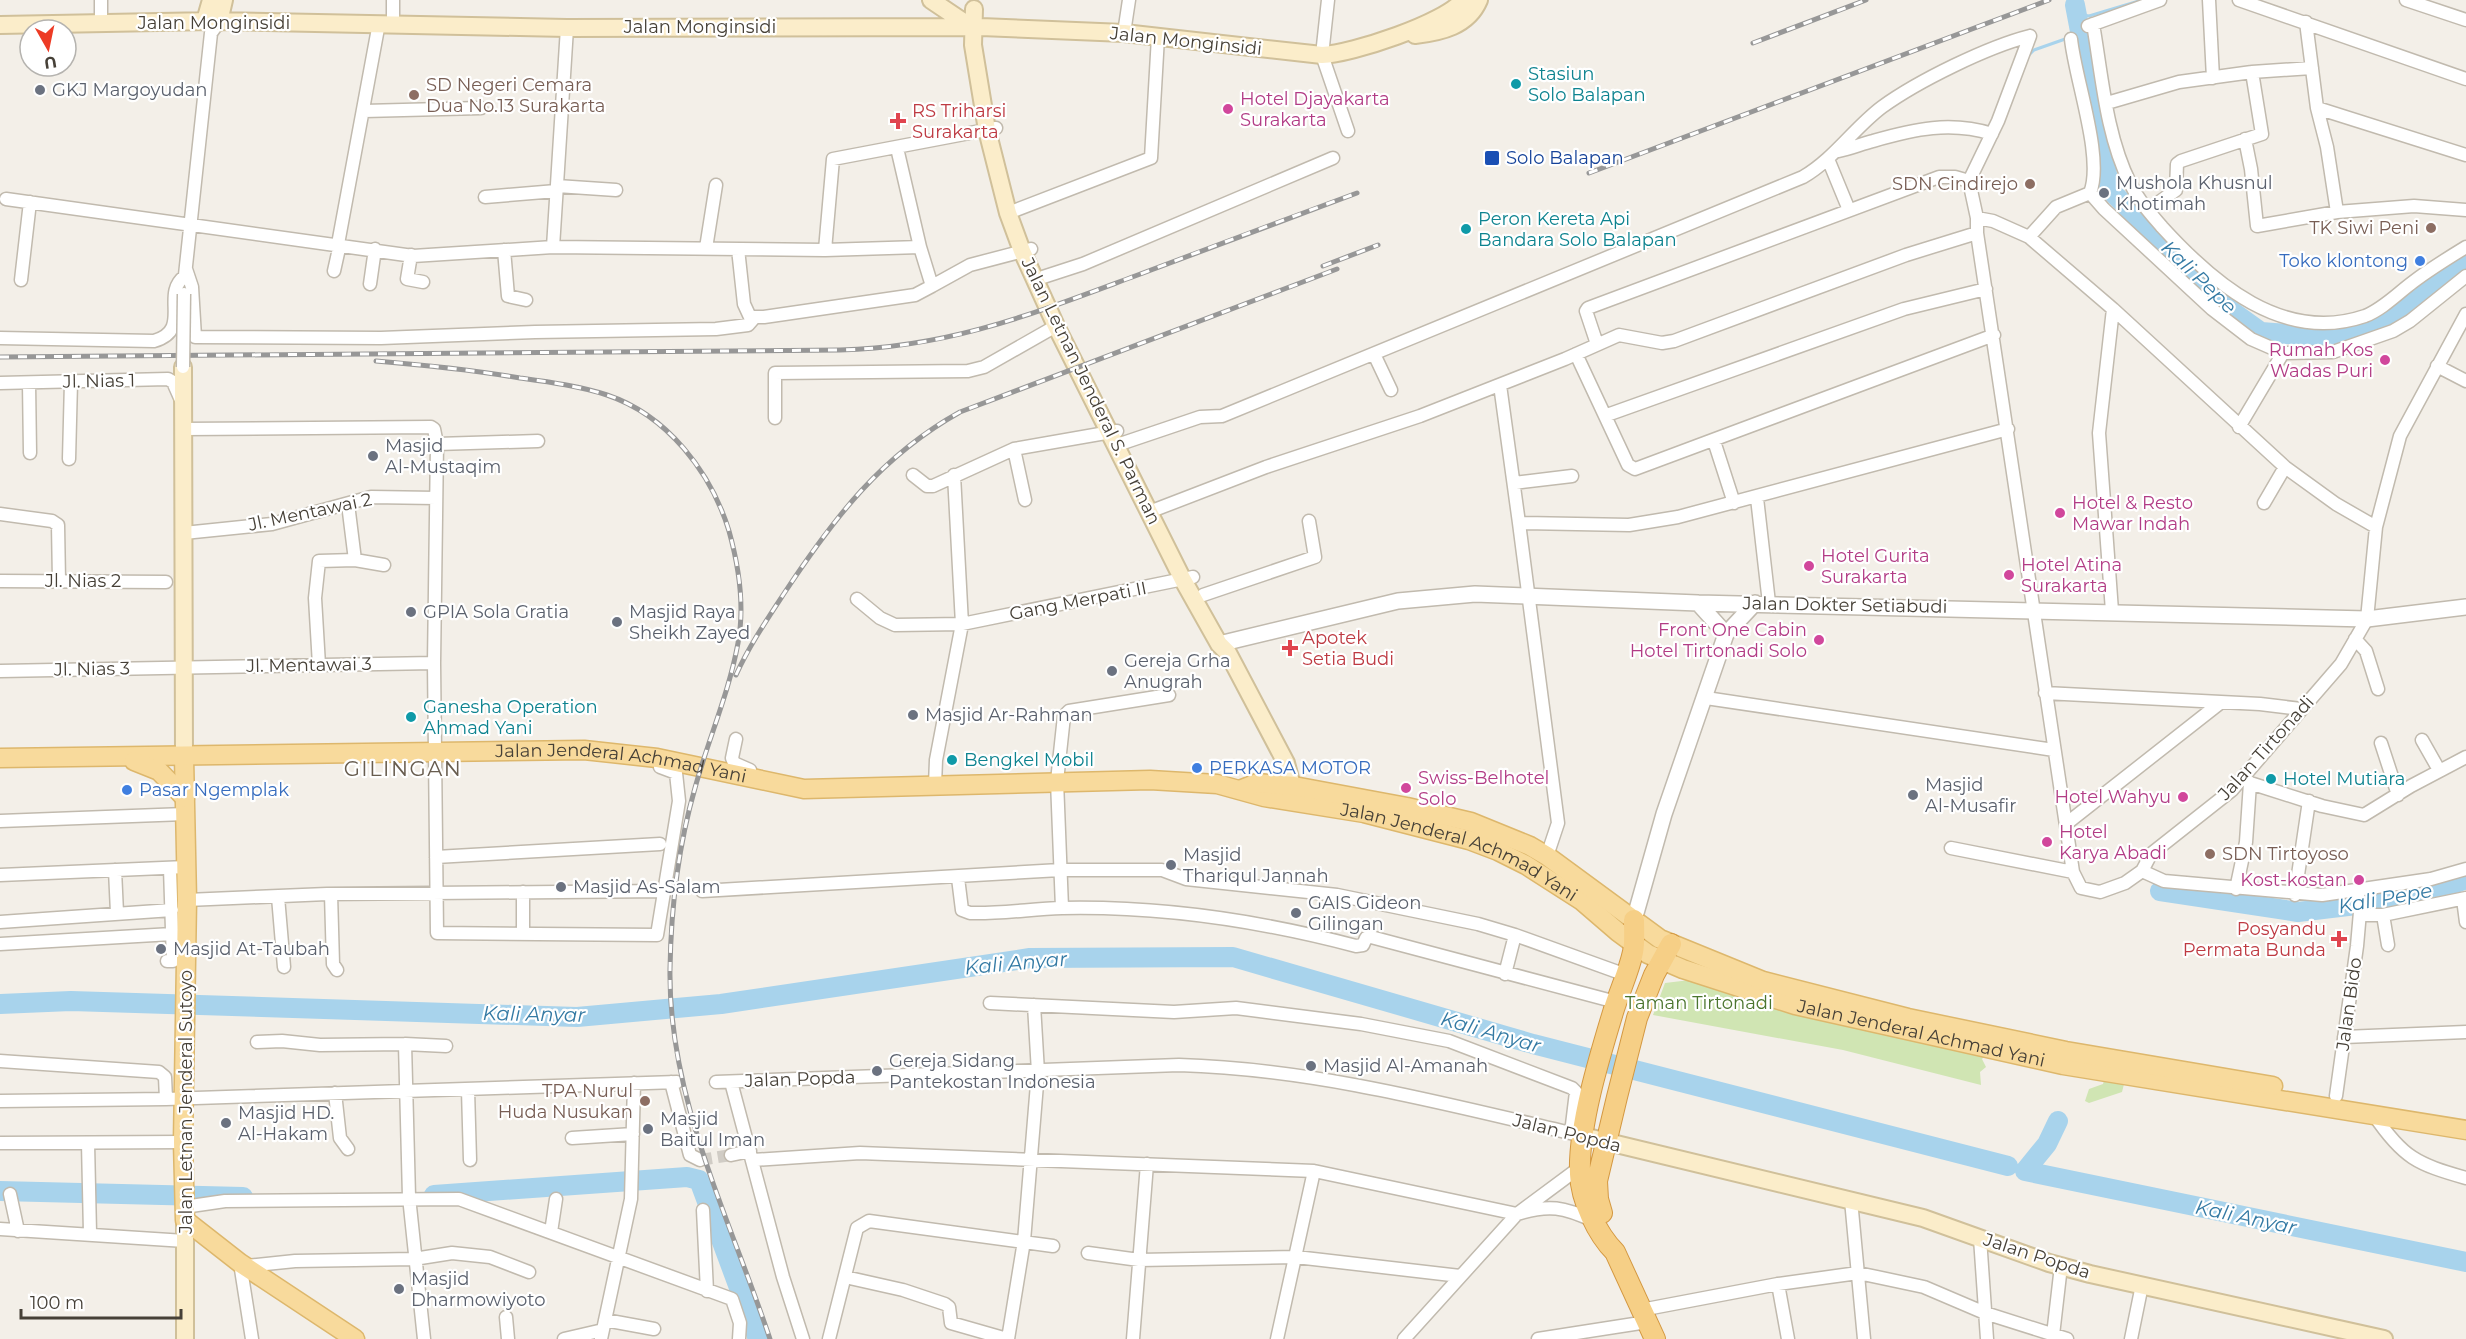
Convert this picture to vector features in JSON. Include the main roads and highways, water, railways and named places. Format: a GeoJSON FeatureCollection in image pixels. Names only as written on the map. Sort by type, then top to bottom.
{"type":"FeatureCollection","features":[{"type":"Feature","properties":{"kind":"highway"},"geometry":{"type":"LineString","coordinates":[[1634,920],[1633,944],[1626,975],[1615,1006],[1593,1091],[1577,1135],[1582,1187],[1600,1221],[1614,1239],[1615,1252],[1648,1324]]}},
{"type":"Feature","properties":{"kind":"highway"},"geometry":{"type":"LineString","coordinates":[[1600,1221],[1597,1190],[1617,1097],[1637,1018],[1666,952]]}},
{"type":"Feature","properties":{"kind":"main road"},"geometry":{"type":"LineString","coordinates":[[211,0],[212,25]]}},
{"type":"Feature","properties":{"kind":"main road"},"geometry":{"type":"LineString","coordinates":[[212,25],[224,0]]}},
{"type":"Feature","properties":{"kind":"main road"},"geometry":{"type":"LineString","coordinates":[[931,0],[975,17]]}},
{"type":"Feature","properties":{"kind":"main road"},"geometry":{"type":"LineString","coordinates":[[944,0],[975,17]]}},
{"type":"Feature","properties":{"kind":"main road","name":"Jalan Monginsidi"},"geometry":{"type":"LineString","coordinates":[[0,25],[386,24],[567,28],[975,17],[1322,55],[1345,51],[1396,36],[1474,0]]}},
{"type":"Feature","properties":{"kind":"main road","name":"Jalan Letnan Jenderal S. Parman"},"geometry":{"type":"LineString","coordinates":[[975,17],[1002,193],[1056,326],[1117,436]]}},
{"type":"Feature","properties":{"kind":"main road","name":"Jalan Letnan Jenderal S. Parman"},"geometry":{"type":"LineString","coordinates":[[991,129],[1027,250],[1153,510],[1286,763],[1295,795]]}},
{"type":"Feature","properties":{"kind":"main road"},"geometry":{"type":"LineString","coordinates":[[183,367],[184,757]]}},
{"type":"Feature","properties":{"kind":"main road","name":"Jalan Letnan Jenderal S. Parman"},"geometry":{"type":"LineString","coordinates":[[1188,579],[1203,595],[1225,646]]}},
{"type":"Feature","properties":{"kind":"main road","name":"Jalan Jenderal Achmad Yani"},"geometry":{"type":"LineString","coordinates":[[0,758],[436,754],[522,751],[610,752],[657,758],[804,789],[1057,781],[1181,781],[1242,789],[1257,796],[1295,795],[1471,822],[1547,856],[1634,920],[1666,952]]}},
{"type":"Feature","properties":{"kind":"main road","name":"Jalan Letnan Jenderal Sutoyo"},"geometry":{"type":"LineString","coordinates":[[184,757],[185,806],[178,868],[187,900],[183,1142],[185,1339]]}},
{"type":"Feature","properties":{"kind":"main road"},"geometry":{"type":"LineString","coordinates":[[119,758],[159,771],[185,806]]}},
{"type":"Feature","properties":{"kind":"main road","name":"Jalan Jenderal Achmad Yani"},"geometry":{"type":"LineString","coordinates":[[1295,795],[1488,847],[1526,865],[1582,900],[1633,944],[1807,993],[2104,1064],[2466,1130]]}},
{"type":"Feature","properties":{"kind":"main road"},"geometry":{"type":"LineString","coordinates":[[1600,917],[1611,902]]}},
{"type":"Feature","properties":{"kind":"main road","name":"Jalan Jenderal Achmad Yani"},"geometry":{"type":"LineString","coordinates":[[2209,1082],[2336,1096],[2466,1117]]}},
{"type":"Feature","properties":{"kind":"main road","name":"Jalan Popda"},"geometry":{"type":"LineString","coordinates":[[1577,1135],[1935,1221],[2061,1266],[2362,1336],[2384,1339]]}},
{"type":"Feature","properties":{"kind":"main road"},"geometry":{"type":"LineString","coordinates":[[184,1204],[243,1265],[355,1339]]}},
{"type":"Feature","properties":{"kind":"waterway"},"geometry":{"type":"LineString","coordinates":[[2078,14],[2089,16],[2142,0]]}},
{"type":"Feature","properties":{"kind":"waterway","name":"Kali Pepe"},"geometry":{"type":"LineString","coordinates":[[2075,5],[2110,190],[2229,309],[2261,332],[2338,338],[2381,326],[2466,260]]}},
{"type":"Feature","properties":{"kind":"waterway"},"geometry":{"type":"LineString","coordinates":[[2028,56],[2034,50],[2068,38]]}},
{"type":"Feature","properties":{"kind":"waterway","name":"Kali Pepe"},"geometry":{"type":"LineString","coordinates":[[2160,891],[2298,912],[2373,903],[2443,888],[2466,879]]}},
{"type":"Feature","properties":{"kind":"waterway","name":"Kali Anyar"},"geometry":{"type":"LineString","coordinates":[[0,1004],[71,1001],[577,1017],[721,1004],[1030,958],[1233,957],[1533,1044],[2008,1166]]}},
{"type":"Feature","properties":{"kind":"waterway","name":"Kali Anyar"},"geometry":{"type":"LineString","coordinates":[[2058,1121],[2047,1144],[2025,1171],[2466,1262]]}},
{"type":"Feature","properties":{"kind":"waterway"},"geometry":{"type":"LineString","coordinates":[[434,1195],[687,1177],[699,1180],[758,1339]]}},
{"type":"Feature","properties":{"kind":"waterway"},"geometry":{"type":"LineString","coordinates":[[0,1191],[243,1197]]}},
{"type":"Feature","properties":{"kind":"tunnel"},"geometry":{"type":"LineString","coordinates":[[700,1160],[731,1155]]}},
{"type":"Feature","properties":{"kind":"railway"},"geometry":{"type":"LineString","coordinates":[[1753,43],[1866,0]]}},
{"type":"Feature","properties":{"kind":"railway"},"geometry":{"type":"LineString","coordinates":[[1589,173],[2049,0]]}},
{"type":"Feature","properties":{"kind":"railway"},"geometry":{"type":"LineString","coordinates":[[0,357],[880,348],[955,335],[1026,315],[1357,193]]}},
{"type":"Feature","properties":{"kind":"railway"},"geometry":{"type":"LineString","coordinates":[[1323,266],[1378,245]]}},
{"type":"Feature","properties":{"kind":"railway"},"geometry":{"type":"LineString","coordinates":[[736,675],[772,612],[841,514],[883,469],[932,429],[960,412],[1337,269]]}},
{"type":"Feature","properties":{"kind":"railway"},"geometry":{"type":"LineString","coordinates":[[376,361],[466,370],[564,385],[607,395],[629,404],[649,416],[684,448],[711,488],[721,509],[736,558],[741,601],[740,629],[729,680],[689,810],[680,855],[671,946],[672,1017],[679,1064],[690,1111],[720,1203],[770,1339]]}},
{"type":"Feature","properties":{"kind":"place","name":"Stasiun Solo Balapan"},"geometry":{"type":"Point","coordinates":[1516,84]}},
{"type":"Feature","properties":{"kind":"place","name":"GKJ Margoyudan"},"geometry":{"type":"Point","coordinates":[40,90]}},
{"type":"Feature","properties":{"kind":"place","name":"SD Negeri Cemara Dua No.13 Surakarta"},"geometry":{"type":"Point","coordinates":[414,95]}},
{"type":"Feature","properties":{"kind":"place","name":"Hotel Djayakarta Surakarta"},"geometry":{"type":"Point","coordinates":[1228,109]}},
{"type":"Feature","properties":{"kind":"place","name":"RS Triharsi Surakarta"},"geometry":{"type":"Point","coordinates":[898,121]}},
{"type":"Feature","properties":{"kind":"place","name":"Solo Balapan"},"geometry":{"type":"Point","coordinates":[1492,158]}},
{"type":"Feature","properties":{"kind":"place","name":"SDN Cindirejo"},"geometry":{"type":"Point","coordinates":[2030,184]}},
{"type":"Feature","properties":{"kind":"place","name":"Mushola Khusnul Khotimah"},"geometry":{"type":"Point","coordinates":[2104,193]}},
{"type":"Feature","properties":{"kind":"place","name":"TK Siwi Peni"},"geometry":{"type":"Point","coordinates":[2431,228]}},
{"type":"Feature","properties":{"kind":"place","name":"Peron Kereta Api Bandara Solo Balapan"},"geometry":{"type":"Point","coordinates":[1466,229]}},
{"type":"Feature","properties":{"kind":"place","name":"Toko klontong"},"geometry":{"type":"Point","coordinates":[2420,261]}},
{"type":"Feature","properties":{"kind":"place","name":"Rumah Kos Wadas Puri"},"geometry":{"type":"Point","coordinates":[2385,360]}},
{"type":"Feature","properties":{"kind":"place","name":"Masjid Al-Mustaqim"},"geometry":{"type":"Point","coordinates":[373,456]}},
{"type":"Feature","properties":{"kind":"place","name":"Hotel & Resto Mawar Indah"},"geometry":{"type":"Point","coordinates":[2060,513]}},
{"type":"Feature","properties":{"kind":"place","name":"Hotel Gurita Surakarta"},"geometry":{"type":"Point","coordinates":[1809,566]}},
{"type":"Feature","properties":{"kind":"place","name":"Hotel Atina Surakarta"},"geometry":{"type":"Point","coordinates":[2009,575]}},
{"type":"Feature","properties":{"kind":"place","name":"GPIA Sola Gratia"},"geometry":{"type":"Point","coordinates":[411,612]}},
{"type":"Feature","properties":{"kind":"place","name":"Masjid Raya Sheikh Zayed"},"geometry":{"type":"Point","coordinates":[617,622]}},
{"type":"Feature","properties":{"kind":"place","name":"Front One Cabin Hotel Tirtonadi Solo"},"geometry":{"type":"Point","coordinates":[1819,640]}},
{"type":"Feature","properties":{"kind":"place","name":"Apotek Setia Budi"},"geometry":{"type":"Point","coordinates":[1290,648]}},
{"type":"Feature","properties":{"kind":"place","name":"Gereja Grha Anugrah"},"geometry":{"type":"Point","coordinates":[1112,671]}},
{"type":"Feature","properties":{"kind":"place","name":"Masjid Ar-Rahman"},"geometry":{"type":"Point","coordinates":[913,715]}},
{"type":"Feature","properties":{"kind":"place","name":"Ganesha Operation Ahmad Yani"},"geometry":{"type":"Point","coordinates":[411,717]}},
{"type":"Feature","properties":{"kind":"place","name":"Bengkel Mobil"},"geometry":{"type":"Point","coordinates":[952,760]}},
{"type":"Feature","properties":{"kind":"place","name":"PERKASA MOTOR"},"geometry":{"type":"Point","coordinates":[1197,768]}},
{"type":"Feature","properties":{"kind":"place","name":"Hotel Mutiara"},"geometry":{"type":"Point","coordinates":[2271,779]}},
{"type":"Feature","properties":{"kind":"place","name":"Swiss-Belhotel Solo"},"geometry":{"type":"Point","coordinates":[1406,788]}},
{"type":"Feature","properties":{"kind":"place","name":"Pasar Ngemplak"},"geometry":{"type":"Point","coordinates":[127,790]}},
{"type":"Feature","properties":{"kind":"place","name":"Masjid Al-Musafir"},"geometry":{"type":"Point","coordinates":[1913,795]}},
{"type":"Feature","properties":{"kind":"place","name":"Hotel Wahyu"},"geometry":{"type":"Point","coordinates":[2183,797]}},
{"type":"Feature","properties":{"kind":"place","name":"Hotel Karya Abadi"},"geometry":{"type":"Point","coordinates":[2047,842]}},
{"type":"Feature","properties":{"kind":"place","name":"SDN Tirtoyoso"},"geometry":{"type":"Point","coordinates":[2210,854]}},
{"type":"Feature","properties":{"kind":"place","name":"Masjid Thariqul Jannah"},"geometry":{"type":"Point","coordinates":[1171,865]}},
{"type":"Feature","properties":{"kind":"place","name":"Kost-kostan"},"geometry":{"type":"Point","coordinates":[2359,880]}},
{"type":"Feature","properties":{"kind":"place","name":"Masjid As-Salam"},"geometry":{"type":"Point","coordinates":[561,887]}},
{"type":"Feature","properties":{"kind":"place","name":"GAIS Gideon Gilingan"},"geometry":{"type":"Point","coordinates":[1296,913]}},
{"type":"Feature","properties":{"kind":"place","name":"Posyandu Permata Bunda"},"geometry":{"type":"Point","coordinates":[2339,939]}},
{"type":"Feature","properties":{"kind":"place","name":"Masjid At-Taubah"},"geometry":{"type":"Point","coordinates":[161,949]}},
{"type":"Feature","properties":{"kind":"place","name":"Masjid Al-Amanah"},"geometry":{"type":"Point","coordinates":[1311,1066]}},
{"type":"Feature","properties":{"kind":"place","name":"Gereja Sidang Pantekostan Indonesia"},"geometry":{"type":"Point","coordinates":[877,1071]}},
{"type":"Feature","properties":{"kind":"place","name":"TPA Nurul Huda Nusukan"},"geometry":{"type":"Point","coordinates":[645,1101]}},
{"type":"Feature","properties":{"kind":"place","name":"Masjid HD. Al-Hakam"},"geometry":{"type":"Point","coordinates":[226,1123]}},
{"type":"Feature","properties":{"kind":"place","name":"Masjid Baitul Iman"},"geometry":{"type":"Point","coordinates":[648,1129]}},
{"type":"Feature","properties":{"kind":"place","name":"Masjid Dharmowiyoto"},"geometry":{"type":"Point","coordinates":[399,1289]}},
{"type":"Feature","properties":{"kind":"district","name":"GILINGAN"},"geometry":{"type":"Point","coordinates":[403,769]}},
{"type":"Feature","properties":{"kind":"park label","name":"Taman Tirtonadi"},"geometry":{"type":"Point","coordinates":[1699,1003]}}]}
